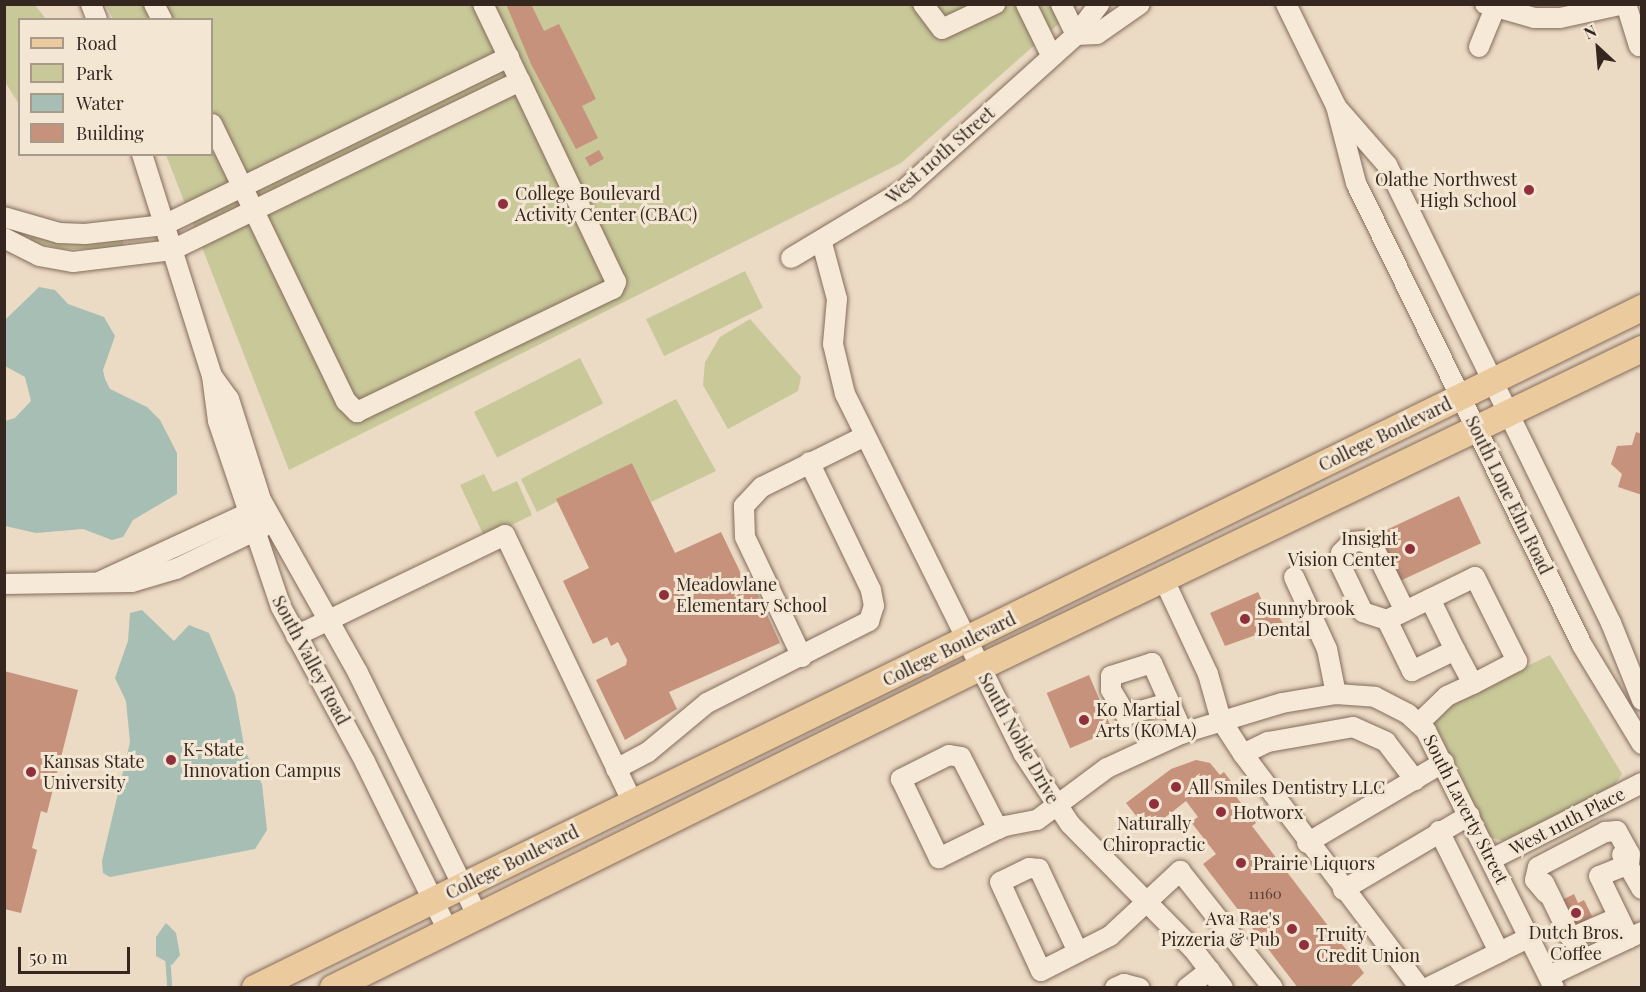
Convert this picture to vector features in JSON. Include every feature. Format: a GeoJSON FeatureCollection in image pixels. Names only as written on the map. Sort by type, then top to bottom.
{"type":"FeatureCollection","features":[{"type":"Feature","properties":{"kind":"main road","name":"College Boulevard"},"geometry":{"type":"LineString","coordinates":[[255,987],[1641,308]]}},
{"type":"Feature","properties":{"kind":"main road","name":"College Boulevard"},"geometry":{"type":"LineString","coordinates":[[333,987],[981,667],[1641,349]]}},
{"type":"Feature","properties":{"kind":"street"},"geometry":{"type":"LineString","coordinates":[[213,126],[346,401],[357,412],[613,289],[615,275],[483,4]]}},
{"type":"Feature","properties":{"kind":"street"},"geometry":{"type":"LineString","coordinates":[[923,4],[942,28],[994,4]]}},
{"type":"Feature","properties":{"kind":"street"},"geometry":{"type":"LineString","coordinates":[[1026,4],[1051,55]]}},
{"type":"Feature","properties":{"kind":"street"},"geometry":{"type":"LineString","coordinates":[[1061,4],[1076,35]]}},
{"type":"Feature","properties":{"kind":"street","name":"West 110th Street"},"geometry":{"type":"LineString","coordinates":[[791,258],[822,243],[912,183],[1051,55],[1076,35],[1098,4]]}},
{"type":"Feature","properties":{"kind":"street","name":"West 110th Street"},"geometry":{"type":"LineString","coordinates":[[1076,35],[1097,34],[1140,4]]}},
{"type":"Feature","properties":{"kind":"street","name":"South Lone Elm Road"},"geometry":{"type":"LineString","coordinates":[[1286,4],[1336,106],[1356,183],[1582,645],[1641,744]]}},
{"type":"Feature","properties":{"kind":"street"},"geometry":{"type":"LineString","coordinates":[[1479,47],[1490,6],[1534,18],[1560,18],[1625,4],[1639,46]]}},
{"type":"Feature","properties":{"kind":"street"},"geometry":{"type":"LineString","coordinates":[[4,217],[59,233],[85,234],[164,225],[509,57]]}},
{"type":"Feature","properties":{"kind":"street"},"geometry":{"type":"LineString","coordinates":[[4,238],[39,256],[73,262],[172,250],[520,81]]}},
{"type":"Feature","properties":{"kind":"street","name":"South Lone Elm Road"},"geometry":{"type":"LineString","coordinates":[[1336,106],[1387,165],[1611,623],[1641,700]]}},
{"type":"Feature","properties":{"kind":"street","name":"South Valley Road"},"geometry":{"type":"LineString","coordinates":[[143,156],[212,376],[229,399],[259,518],[296,636],[365,762],[448,931]]}},
{"type":"Feature","properties":{"kind":"street","name":"South Noble Drive"},"geometry":{"type":"LineString","coordinates":[[822,243],[837,299],[835,361],[865,436],[967,640],[1055,806],[1210,970],[1223,987]]}},
{"type":"Feature","properties":{"kind":"street"},"geometry":{"type":"LineString","coordinates":[[802,657],[745,537],[742,517],[752,495],[809,462],[865,436]]}},
{"type":"Feature","properties":{"kind":"street"},"geometry":{"type":"LineString","coordinates":[[616,769],[648,752],[707,702],[862,627],[874,606],[809,462]]}},
{"type":"Feature","properties":{"kind":"street"},"geometry":{"type":"LineString","coordinates":[[4,584],[71,586],[101,581],[132,582],[176,569],[259,518]]}},
{"type":"Feature","properties":{"kind":"street","name":"South Valley Road"},"geometry":{"type":"LineString","coordinates":[[259,518],[328,620],[478,917]]}},
{"type":"Feature","properties":{"kind":"street"},"geometry":{"type":"LineString","coordinates":[[296,636],[505,535],[633,803]]}},
{"type":"Feature","properties":{"kind":"street"},"geometry":{"type":"LineString","coordinates":[[1405,611],[1374,548],[1363,541],[1352,542],[1341,553],[1341,566],[1363,612],[1387,620],[1475,577],[1517,661],[1438,702],[1419,723]]}},
{"type":"Feature","properties":{"kind":"street"},"geometry":{"type":"LineString","coordinates":[[1294,577],[1327,649],[1336,694]]}},
{"type":"Feature","properties":{"kind":"street"},"geometry":{"type":"LineString","coordinates":[[1164,580],[1208,674],[1221,720],[1307,843],[1420,987]]}},
{"type":"Feature","properties":{"kind":"street"},"geometry":{"type":"LineString","coordinates":[[1430,599],[1473,684]]}},
{"type":"Feature","properties":{"kind":"street"},"geometry":{"type":"LineString","coordinates":[[1387,620],[1412,671],[1455,650]]}},
{"type":"Feature","properties":{"kind":"street","name":"South Laverty Street"},"geometry":{"type":"LineString","coordinates":[[998,829],[961,757],[949,755],[901,778],[939,858],[998,829],[1037,820],[1107,768],[1183,733],[1221,720],[1336,694],[1375,697],[1419,723],[1444,762],[1552,982]]}},
{"type":"Feature","properties":{"kind":"street"},"geometry":{"type":"LineString","coordinates":[[1169,703],[1183,733]]}},
{"type":"Feature","properties":{"kind":"street"},"geometry":{"type":"LineString","coordinates":[[1243,754],[1302,734],[1353,727],[1386,742],[1415,780]]}},
{"type":"Feature","properties":{"kind":"street"},"geometry":{"type":"LineString","coordinates":[[1307,843],[1444,762]]}},
{"type":"Feature","properties":{"kind":"street","name":"West 111th Place"},"geometry":{"type":"LineString","coordinates":[[1491,859],[1641,783]]}},
{"type":"Feature","properties":{"kind":"street"},"geometry":{"type":"LineString","coordinates":[[1343,890],[1470,814]]}},
{"type":"Feature","properties":{"kind":"street"},"geometry":{"type":"LineString","coordinates":[[1439,831],[1499,952]]}},
{"type":"Feature","properties":{"kind":"street"},"geometry":{"type":"LineString","coordinates":[[1620,917],[1571,938],[1546,893],[1544,880],[1550,871],[1597,848],[1613,846],[1629,864],[1641,889]]}},
{"type":"Feature","properties":{"kind":"street"},"geometry":{"type":"LineString","coordinates":[[1552,982],[1635,935],[1620,917],[1599,876],[1629,864]]}},
{"type":"Feature","properties":{"kind":"street"},"geometry":{"type":"LineString","coordinates":[[1078,952],[1039,869],[1029,868],[999,882],[1041,971],[1110,936],[1145,900],[1180,871],[1273,987]]}},
{"type":"Feature","properties":{"kind":"street"},"geometry":{"type":"LineString","coordinates":[[1427,987],[1530,937]]}},
{"type":"Feature","properties":{"kind":"street"},"geometry":{"type":"LineString","coordinates":[[1187,987],[1210,970]]}},
{"type":"Feature","properties":{"kind":"street"},"geometry":{"type":"LineString","coordinates":[[1115,987],[1140,987]]}},
{"type":"Feature","properties":{"kind":"green space"},"geometry":{"type":"Polygon","coordinates":[[[4,5],[35,5],[45,18],[18,18],[18,102],[5,82],[4,5]]]}},
{"type":"Feature","properties":{"kind":"green space","name":"College Boulevard Activity Center (CBAC)"},"geometry":{"type":"Polygon","coordinates":[[[106,5],[1080,5],[901,163],[289,470],[166,156],[213,156],[213,18],[112,18],[106,5]]]}},
{"type":"Feature","properties":{"kind":"green space"},"geometry":{"type":"Polygon","coordinates":[[[32,233],[89,242],[123,240],[124,249],[63,249],[30,242],[32,233]]]}},
{"type":"Feature","properties":{"kind":"green space"},"geometry":{"type":"Polygon","coordinates":[[[745,271],[763,308],[664,356],[646,319],[745,271]]]}},
{"type":"Feature","properties":{"kind":"green space"},"geometry":{"type":"Polygon","coordinates":[[[750,319],[801,377],[798,391],[728,429],[703,385],[705,362],[720,337],[750,319]]]}},
{"type":"Feature","properties":{"kind":"green space"},"geometry":{"type":"Polygon","coordinates":[[[580,358],[603,403],[497,457],[474,412],[580,358]]]}},
{"type":"Feature","properties":{"kind":"green space"},"geometry":{"type":"Polygon","coordinates":[[[676,399],[716,471],[651,502],[632,463],[537,512],[521,479],[676,399]]]}},
{"type":"Feature","properties":{"kind":"green space"},"geometry":{"type":"Polygon","coordinates":[[[484,474],[493,492],[517,481],[532,515],[485,538],[460,485],[484,474]]]}},
{"type":"Feature","properties":{"kind":"green space"},"geometry":{"type":"Polygon","coordinates":[[[1550,655],[1622,774],[1613,788],[1505,841],[1491,838],[1434,723],[1447,706],[1550,655]]]}},
{"type":"Feature","properties":{"kind":"water"},"geometry":{"type":"Polygon","coordinates":[[[39,287],[55,290],[68,304],[104,317],[115,336],[103,370],[110,389],[147,407],[160,420],[177,453],[177,494],[133,520],[123,537],[112,540],[83,529],[36,533],[5,526],[5,421],[15,418],[31,401],[25,377],[5,366],[5,320],[39,287]]]}},
{"type":"Feature","properties":{"kind":"water"},"geometry":{"type":"Polygon","coordinates":[[[142,610],[174,641],[189,625],[209,633],[235,695],[245,751],[262,784],[267,830],[255,849],[110,877],[103,873],[102,861],[130,742],[126,701],[115,678],[128,641],[130,613],[142,610]]]}},
{"type":"Feature","properties":{"kind":"water"},"geometry":{"type":"Polygon","coordinates":[[[166,923],[176,933],[180,955],[172,965],[156,956],[156,937],[166,923]]]}},
{"type":"Feature","properties":{"kind":"building"},"geometry":{"type":"Polygon","coordinates":[[[506,4],[531,4],[544,31],[559,24],[596,99],[582,106],[598,138],[576,149],[531,64],[506,4]]]}},
{"type":"Feature","properties":{"kind":"building"},"geometry":{"type":"Polygon","coordinates":[[[599,150],[604,159],[590,167],[585,158],[599,150]]]}},
{"type":"Feature","properties":{"kind":"building"},"geometry":{"type":"Polygon","coordinates":[[[1636,432],[1642,434],[1642,495],[1618,487],[1622,474],[1611,464],[1617,446],[1632,445],[1636,432]]]}},
{"type":"Feature","properties":{"kind":"building","name":"Meadowlane Elementary School"},"geometry":{"type":"Polygon","coordinates":[[[632,463],[675,553],[721,532],[747,586],[753,584],[780,643],[669,692],[677,709],[625,740],[596,680],[626,665],[627,660],[618,642],[611,646],[607,637],[593,644],[563,581],[589,568],[556,499],[632,463]]]}},
{"type":"Feature","properties":{"kind":"building"},"geometry":{"type":"Polygon","coordinates":[[[1459,496],[1481,543],[1397,582],[1375,535],[1459,496]]]}},
{"type":"Feature","properties":{"kind":"building","name":"Sunnybrook Dental"},"geometry":{"type":"Polygon","coordinates":[[[1258,592],[1265,607],[1271,604],[1284,625],[1225,646],[1210,613],[1258,592]]]}},
{"type":"Feature","properties":{"kind":"building","name":"Kansas State University"},"geometry":{"type":"Polygon","coordinates":[[[4,671],[78,690],[47,813],[41,811],[32,848],[37,850],[21,913],[4,909],[4,671]]]}},
{"type":"Feature","properties":{"kind":"building","name":"Ko Martial Arts (KOMA)"},"geometry":{"type":"Polygon","coordinates":[[[1089,675],[1112,730],[1070,748],[1047,693],[1089,675]]]}},
{"type":"Feature","properties":{"kind":"building"},"geometry":{"type":"Polygon","coordinates":[[[1196,760],[1210,763],[1220,775],[1224,772],[1236,788],[1232,791],[1256,823],[1252,826],[1364,973],[1349,988],[1298,988],[1203,864],[1216,854],[1191,822],[1198,817],[1186,801],[1148,831],[1126,803],[1171,769],[1196,760]]]}},
{"type":"Feature","properties":{"kind":"building","name":"Dutch Bros. Coffee"},"geometry":{"type":"Polygon","coordinates":[[[1574,894],[1578,903],[1584,900],[1592,916],[1571,930],[1560,901],[1574,894]]]}},
{"type":"Feature","properties":{"kind":"waterway"},"geometry":{"type":"LineString","coordinates":[[168,962],[170,988]]}},
{"type":"Feature","properties":{"kind":"place","name":"Olathe Northwest High School"},"geometry":{"type":"Point","coordinates":[1529,190]}},
{"type":"Feature","properties":{"kind":"place","name":"College Boulevard Activity Center (CBAC)"},"geometry":{"type":"Point","coordinates":[503,204]}},
{"type":"Feature","properties":{"kind":"place","name":"Insight Vision Center"},"geometry":{"type":"Point","coordinates":[1410,549]}},
{"type":"Feature","properties":{"kind":"place","name":"Meadowlane Elementary School"},"geometry":{"type":"Point","coordinates":[664,595]}},
{"type":"Feature","properties":{"kind":"place","name":"Sunnybrook Dental"},"geometry":{"type":"Point","coordinates":[1245,619]}},
{"type":"Feature","properties":{"kind":"place","name":"Ko Martial Arts (KOMA)"},"geometry":{"type":"Point","coordinates":[1084,720]}},
{"type":"Feature","properties":{"kind":"place","name":"K-State Innovation Campus"},"geometry":{"type":"Point","coordinates":[171,760]}},
{"type":"Feature","properties":{"kind":"place","name":"Kansas State University"},"geometry":{"type":"Point","coordinates":[31,772]}},
{"type":"Feature","properties":{"kind":"place","name":"All Smiles Dentistry LLC"},"geometry":{"type":"Point","coordinates":[1176,787]}},
{"type":"Feature","properties":{"kind":"place","name":"Naturally Chiropractic"},"geometry":{"type":"Point","coordinates":[1154,804]}},
{"type":"Feature","properties":{"kind":"place","name":"Hotworx"},"geometry":{"type":"Point","coordinates":[1221,812]}},
{"type":"Feature","properties":{"kind":"place","name":"Prairie Liquors"},"geometry":{"type":"Point","coordinates":[1241,863]}},
{"type":"Feature","properties":{"kind":"place","name":"Dutch Bros. Coffee"},"geometry":{"type":"Point","coordinates":[1576,913]}},
{"type":"Feature","properties":{"kind":"place","name":"Ava Rae's Pizzeria & Pub"},"geometry":{"type":"Point","coordinates":[1292,929]}},
{"type":"Feature","properties":{"kind":"place","name":"Truity Credit Union"},"geometry":{"type":"Point","coordinates":[1304,945]}}]}
